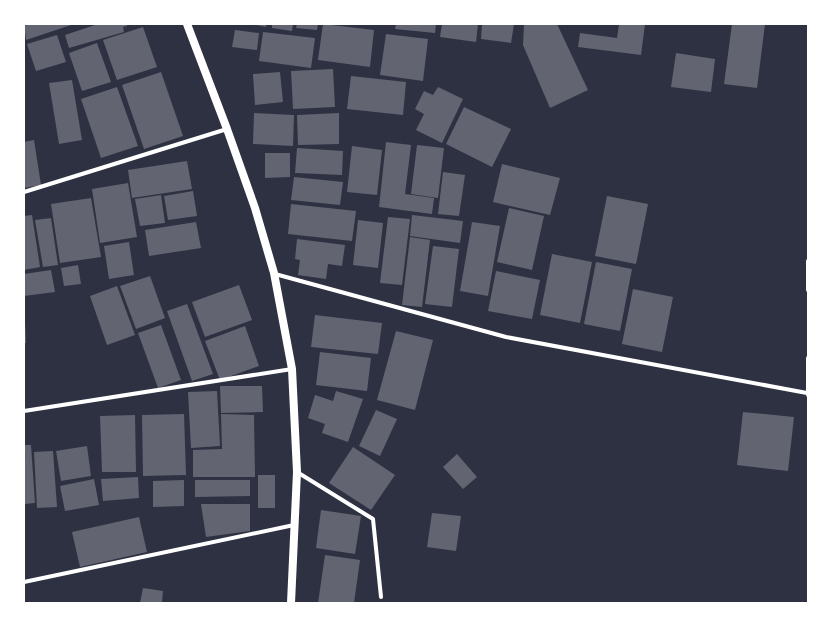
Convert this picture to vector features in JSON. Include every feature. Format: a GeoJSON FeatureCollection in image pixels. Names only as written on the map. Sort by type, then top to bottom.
{"type":"FeatureCollection","features":[{"type":"Feature","properties":{"kind":"main road"},"geometry":{"type":"LineString","coordinates":[[187,24],[255,208],[274,274],[292,369],[297,472],[291,603]]}},
{"type":"Feature","properties":{"kind":"street"},"geometry":{"type":"LineString","coordinates":[[24,192],[227,129]]}},
{"type":"Feature","properties":{"kind":"street"},"geometry":{"type":"LineString","coordinates":[[808,261],[808,290]]}},
{"type":"Feature","properties":{"kind":"street"},"geometry":{"type":"LineString","coordinates":[[274,274],[506,337],[807,394],[808,358]]}},
{"type":"Feature","properties":{"kind":"street"},"geometry":{"type":"LineString","coordinates":[[24,411],[292,369]]}},
{"type":"Feature","properties":{"kind":"street"},"geometry":{"type":"LineString","coordinates":[[297,472],[373,518],[381,597]]}},
{"type":"Feature","properties":{"kind":"street"},"geometry":{"type":"LineString","coordinates":[[24,582],[294,525]]}},
{"type":"Feature","properties":{"kind":"building"},"geometry":{"type":"Polygon","coordinates":[[[24,24],[74,24],[26,40],[24,24]]]}},
{"type":"Feature","properties":{"kind":"building"},"geometry":{"type":"Polygon","coordinates":[[[98,24],[127,24],[127,26],[123,27],[124,32],[69,48],[65,35],[98,24]]]}},
{"type":"Feature","properties":{"kind":"building"},"geometry":{"type":"Polygon","coordinates":[[[251,24],[266,24],[266,27],[251,24]]]}},
{"type":"Feature","properties":{"kind":"building"},"geometry":{"type":"Polygon","coordinates":[[[272,24],[293,24],[292,31],[272,28],[272,24]]]}},
{"type":"Feature","properties":{"kind":"building"},"geometry":{"type":"Polygon","coordinates":[[[297,24],[318,24],[317,30],[296,28],[297,24]]]}},
{"type":"Feature","properties":{"kind":"building"},"geometry":{"type":"Polygon","coordinates":[[[323,24],[374,30],[370,67],[318,60],[323,24]]]}},
{"type":"Feature","properties":{"kind":"building"},"geometry":{"type":"Polygon","coordinates":[[[396,24],[436,24],[435,33],[395,29],[396,24]]]}},
{"type":"Feature","properties":{"kind":"building"},"geometry":{"type":"Polygon","coordinates":[[[442,24],[478,24],[476,42],[440,37],[442,24]]]}},
{"type":"Feature","properties":{"kind":"building"},"geometry":{"type":"Polygon","coordinates":[[[482,24],[514,24],[511,43],[481,39],[482,24]]]}},
{"type":"Feature","properties":{"kind":"building"},"geometry":{"type":"Polygon","coordinates":[[[524,24],[557,24],[588,90],[550,108],[523,45],[524,24]]]}},
{"type":"Feature","properties":{"kind":"building"},"geometry":{"type":"Polygon","coordinates":[[[619,24],[645,24],[641,55],[578,47],[580,33],[617,38],[619,24]]]}},
{"type":"Feature","properties":{"kind":"building"},"geometry":{"type":"Polygon","coordinates":[[[732,24],[765,24],[757,88],[724,84],[732,24]]]}},
{"type":"Feature","properties":{"kind":"building"},"geometry":{"type":"Polygon","coordinates":[[[143,27],[157,67],[117,80],[103,40],[143,27]]]}},
{"type":"Feature","properties":{"kind":"building"},"geometry":{"type":"Polygon","coordinates":[[[235,30],[259,33],[257,50],[232,47],[235,30]]]}},
{"type":"Feature","properties":{"kind":"building"},"geometry":{"type":"Polygon","coordinates":[[[263,32],[315,38],[311,68],[259,61],[263,32]]]}},
{"type":"Feature","properties":{"kind":"building"},"geometry":{"type":"Polygon","coordinates":[[[386,34],[428,39],[423,81],[380,75],[386,34]]]}},
{"type":"Feature","properties":{"kind":"building"},"geometry":{"type":"Polygon","coordinates":[[[57,35],[66,62],[36,71],[27,44],[57,35]]]}},
{"type":"Feature","properties":{"kind":"building"},"geometry":{"type":"Polygon","coordinates":[[[97,43],[111,82],[82,91],[69,53],[97,43]]]}},
{"type":"Feature","properties":{"kind":"building"},"geometry":{"type":"Polygon","coordinates":[[[676,53],[715,59],[711,92],[671,87],[676,53]]]}},
{"type":"Feature","properties":{"kind":"building"},"geometry":{"type":"Polygon","coordinates":[[[333,69],[335,107],[293,109],[291,71],[333,69]]]}},
{"type":"Feature","properties":{"kind":"building"},"geometry":{"type":"Polygon","coordinates":[[[161,72],[183,136],[144,149],[122,85],[161,72]]]}},
{"type":"Feature","properties":{"kind":"building"},"geometry":{"type":"Polygon","coordinates":[[[280,72],[283,102],[255,105],[253,74],[280,72]]]}},
{"type":"Feature","properties":{"kind":"building"},"geometry":{"type":"Polygon","coordinates":[[[351,76],[406,82],[403,115],[347,109],[351,76]]]}},
{"type":"Feature","properties":{"kind":"building"},"geometry":{"type":"Polygon","coordinates":[[[72,80],[82,140],[59,144],[49,83],[72,80]]]}},
{"type":"Feature","properties":{"kind":"building"},"geometry":{"type":"Polygon","coordinates":[[[117,87],[138,146],[101,158],[81,99],[117,87]]]}},
{"type":"Feature","properties":{"kind":"building"},"geometry":{"type":"Polygon","coordinates":[[[438,87],[463,99],[442,143],[416,130],[424,114],[415,109],[424,91],[433,95],[438,87]]]}},
{"type":"Feature","properties":{"kind":"building"},"geometry":{"type":"Polygon","coordinates":[[[464,107],[511,129],[492,167],[446,144],[464,107]]]}},
{"type":"Feature","properties":{"kind":"building"},"geometry":{"type":"Polygon","coordinates":[[[254,113],[294,115],[293,146],[253,144],[254,113]]]}},
{"type":"Feature","properties":{"kind":"building"},"geometry":{"type":"Polygon","coordinates":[[[339,113],[339,144],[298,145],[297,115],[339,113]]]}},
{"type":"Feature","properties":{"kind":"building"},"geometry":{"type":"Polygon","coordinates":[[[34,140],[41,185],[24,188],[24,142],[34,140]]]}},
{"type":"Feature","properties":{"kind":"building"},"geometry":{"type":"Polygon","coordinates":[[[386,142],[411,145],[405,194],[434,198],[432,214],[379,207],[386,142]]]}},
{"type":"Feature","properties":{"kind":"building"},"geometry":{"type":"Polygon","coordinates":[[[417,145],[444,148],[438,198],[411,194],[417,145]]]}},
{"type":"Feature","properties":{"kind":"building"},"geometry":{"type":"Polygon","coordinates":[[[352,146],[382,150],[377,195],[347,192],[352,146]]]}},
{"type":"Feature","properties":{"kind":"building"},"geometry":{"type":"Polygon","coordinates":[[[297,148],[343,151],[342,175],[295,173],[297,148]]]}},
{"type":"Feature","properties":{"kind":"building"},"geometry":{"type":"Polygon","coordinates":[[[265,153],[290,153],[290,177],[265,178],[265,153]]]}},
{"type":"Feature","properties":{"kind":"building"},"geometry":{"type":"Polygon","coordinates":[[[187,161],[192,189],[132,198],[128,170],[187,161]]]}},
{"type":"Feature","properties":{"kind":"building"},"geometry":{"type":"Polygon","coordinates":[[[502,164],[560,178],[550,215],[493,202],[502,164]]]}},
{"type":"Feature","properties":{"kind":"building"},"geometry":{"type":"Polygon","coordinates":[[[443,172],[465,175],[459,216],[438,214],[443,172]]]}},
{"type":"Feature","properties":{"kind":"building"},"geometry":{"type":"Polygon","coordinates":[[[294,177],[343,182],[340,205],[291,200],[294,177]]]}},
{"type":"Feature","properties":{"kind":"building"},"geometry":{"type":"Polygon","coordinates":[[[128,183],[137,237],[100,243],[92,189],[128,183]]]}},
{"type":"Feature","properties":{"kind":"building"},"geometry":{"type":"Polygon","coordinates":[[[193,191],[197,216],[168,220],[164,196],[193,191]]]}},
{"type":"Feature","properties":{"kind":"building"},"geometry":{"type":"Polygon","coordinates":[[[161,195],[165,223],[140,226],[135,199],[161,195]]]}},
{"type":"Feature","properties":{"kind":"building"},"geometry":{"type":"Polygon","coordinates":[[[607,196],[648,204],[636,264],[595,256],[607,196]]]}},
{"type":"Feature","properties":{"kind":"building"},"geometry":{"type":"Polygon","coordinates":[[[91,198],[101,257],[60,263],[51,204],[91,198]]]}},
{"type":"Feature","properties":{"kind":"building"},"geometry":{"type":"Polygon","coordinates":[[[291,204],[356,211],[352,241],[288,234],[291,204]]]}},
{"type":"Feature","properties":{"kind":"building"},"geometry":{"type":"Polygon","coordinates":[[[509,208],[544,216],[532,270],[497,262],[509,208]]]}},
{"type":"Feature","properties":{"kind":"building"},"geometry":{"type":"Polygon","coordinates":[[[32,215],[40,267],[24,270],[24,216],[32,215]]]}},
{"type":"Feature","properties":{"kind":"building"},"geometry":{"type":"Polygon","coordinates":[[[412,215],[463,221],[460,243],[410,236],[412,215]]]}},
{"type":"Feature","properties":{"kind":"building"},"geometry":{"type":"Polygon","coordinates":[[[388,217],[410,219],[402,285],[380,283],[388,217]]]}},
{"type":"Feature","properties":{"kind":"building"},"geometry":{"type":"Polygon","coordinates":[[[51,218],[58,265],[43,267],[35,220],[51,218]]]}},
{"type":"Feature","properties":{"kind":"building"},"geometry":{"type":"Polygon","coordinates":[[[358,220],[383,223],[378,268],[353,265],[358,220]]]}},
{"type":"Feature","properties":{"kind":"building"},"geometry":{"type":"Polygon","coordinates":[[[196,222],[201,248],[149,256],[145,230],[196,222]]]}},
{"type":"Feature","properties":{"kind":"building"},"geometry":{"type":"Polygon","coordinates":[[[472,222],[500,226],[488,296],[460,291],[472,222]]]}},
{"type":"Feature","properties":{"kind":"building"},"geometry":{"type":"Polygon","coordinates":[[[410,237],[430,240],[422,307],[402,305],[410,237]]]}},
{"type":"Feature","properties":{"kind":"building"},"geometry":{"type":"Polygon","coordinates":[[[297,239],[345,245],[342,266],[328,264],[326,279],[298,275],[300,260],[295,259],[297,239]]]}},
{"type":"Feature","properties":{"kind":"building"},"geometry":{"type":"Polygon","coordinates":[[[129,242],[134,275],[109,279],[104,246],[129,242]]]}},
{"type":"Feature","properties":{"kind":"building"},"geometry":{"type":"Polygon","coordinates":[[[433,246],[459,249],[452,307],[425,304],[433,246]]]}},
{"type":"Feature","properties":{"kind":"building"},"geometry":{"type":"Polygon","coordinates":[[[552,254],[592,262],[580,323],[540,315],[552,254]]]}},
{"type":"Feature","properties":{"kind":"building"},"geometry":{"type":"Polygon","coordinates":[[[596,262],[632,269],[620,331],[584,324],[596,262]]]}},
{"type":"Feature","properties":{"kind":"building"},"geometry":{"type":"Polygon","coordinates":[[[78,265],[81,284],[64,286],[61,268],[78,265]]]}},
{"type":"Feature","properties":{"kind":"building"},"geometry":{"type":"Polygon","coordinates":[[[51,270],[55,292],[24,296],[24,274],[51,270]]]}},
{"type":"Feature","properties":{"kind":"building"},"geometry":{"type":"Polygon","coordinates":[[[496,271],[540,280],[532,319],[488,311],[496,271]]]}},
{"type":"Feature","properties":{"kind":"building"},"geometry":{"type":"Polygon","coordinates":[[[150,276],[165,318],[136,329],[120,286],[150,276]]]}},
{"type":"Feature","properties":{"kind":"building"},"geometry":{"type":"Polygon","coordinates":[[[239,285],[252,320],[205,337],[192,302],[239,285]]]}},
{"type":"Feature","properties":{"kind":"building"},"geometry":{"type":"Polygon","coordinates":[[[117,286],[135,335],[107,345],[90,296],[117,286]]]}},
{"type":"Feature","properties":{"kind":"building"},"geometry":{"type":"Polygon","coordinates":[[[633,289],[673,297],[662,352],[622,344],[633,289]]]}},
{"type":"Feature","properties":{"kind":"building"},"geometry":{"type":"Polygon","coordinates":[[[187,304],[213,374],[192,381],[167,311],[187,304]]]}},
{"type":"Feature","properties":{"kind":"building"},"geometry":{"type":"Polygon","coordinates":[[[315,315],[382,323],[378,354],[311,347],[315,315]]]}},
{"type":"Feature","properties":{"kind":"building"},"geometry":{"type":"Polygon","coordinates":[[[25,321],[26,343],[24,343],[25,321]]]}},
{"type":"Feature","properties":{"kind":"building"},"geometry":{"type":"Polygon","coordinates":[[[161,325],[181,380],[158,388],[138,333],[161,325]]]}},
{"type":"Feature","properties":{"kind":"building"},"geometry":{"type":"Polygon","coordinates":[[[245,326],[259,366],[220,380],[205,341],[245,326]]]}},
{"type":"Feature","properties":{"kind":"building"},"geometry":{"type":"Polygon","coordinates":[[[396,331],[433,340],[415,410],[377,400],[396,331]]]}},
{"type":"Feature","properties":{"kind":"building"},"geometry":{"type":"Polygon","coordinates":[[[320,352],[371,358],[367,391],[316,385],[320,352]]]}},
{"type":"Feature","properties":{"kind":"building"},"geometry":{"type":"Polygon","coordinates":[[[220,386],[262,386],[263,412],[221,413],[220,386]]]}},
{"type":"Feature","properties":{"kind":"building"},"geometry":{"type":"Polygon","coordinates":[[[217,391],[220,446],[191,448],[188,392],[217,391]]]}},
{"type":"Feature","properties":{"kind":"building"},"geometry":{"type":"Polygon","coordinates":[[[336,391],[363,399],[348,442],[322,433],[325,424],[308,418],[315,395],[333,401],[336,391]]]}},
{"type":"Feature","properties":{"kind":"building"},"geometry":{"type":"Polygon","coordinates":[[[376,410],[397,419],[380,456],[359,446],[376,410]]]}},
{"type":"Feature","properties":{"kind":"building"},"geometry":{"type":"Polygon","coordinates":[[[743,412],[794,417],[788,471],[737,465],[743,412]]]}},
{"type":"Feature","properties":{"kind":"building"},"geometry":{"type":"Polygon","coordinates":[[[184,414],[186,475],[143,476],[142,415],[184,414]]]}},
{"type":"Feature","properties":{"kind":"building"},"geometry":{"type":"Polygon","coordinates":[[[221,414],[254,415],[255,477],[193,477],[193,450],[222,449],[221,414]]]}},
{"type":"Feature","properties":{"kind":"building"},"geometry":{"type":"Polygon","coordinates":[[[135,415],[136,472],[102,472],[100,416],[135,415]]]}},
{"type":"Feature","properties":{"kind":"building"},"geometry":{"type":"Polygon","coordinates":[[[24,445],[31,445],[35,503],[24,504],[24,445]]]}},
{"type":"Feature","properties":{"kind":"building"},"geometry":{"type":"Polygon","coordinates":[[[87,446],[91,476],[61,481],[56,451],[87,446]]]}},
{"type":"Feature","properties":{"kind":"building"},"geometry":{"type":"Polygon","coordinates":[[[353,447],[395,475],[371,510],[329,483],[353,447]]]}},
{"type":"Feature","properties":{"kind":"building"},"geometry":{"type":"Polygon","coordinates":[[[53,451],[57,507],[37,508],[34,452],[53,451]]]}},
{"type":"Feature","properties":{"kind":"building"},"geometry":{"type":"Polygon","coordinates":[[[457,454],[477,477],[463,489],[443,467],[457,454]]]}},
{"type":"Feature","properties":{"kind":"building"},"geometry":{"type":"Polygon","coordinates":[[[258,475],[275,475],[275,508],[258,508],[258,475]]]}},
{"type":"Feature","properties":{"kind":"building"},"geometry":{"type":"Polygon","coordinates":[[[138,477],[139,498],[103,501],[101,479],[138,477]]]}},
{"type":"Feature","properties":{"kind":"building"},"geometry":{"type":"Polygon","coordinates":[[[94,479],[99,505],[65,511],[60,486],[94,479]]]}},
{"type":"Feature","properties":{"kind":"building"},"geometry":{"type":"Polygon","coordinates":[[[184,480],[184,506],[153,507],[153,481],[184,480]]]}},
{"type":"Feature","properties":{"kind":"building"},"geometry":{"type":"Polygon","coordinates":[[[195,480],[250,480],[250,496],[195,497],[195,480]]]}},
{"type":"Feature","properties":{"kind":"building"},"geometry":{"type":"Polygon","coordinates":[[[201,504],[250,504],[250,531],[206,537],[201,504]]]}},
{"type":"Feature","properties":{"kind":"building"},"geometry":{"type":"Polygon","coordinates":[[[321,510],[361,516],[355,554],[316,548],[321,510]]]}},
{"type":"Feature","properties":{"kind":"building"},"geometry":{"type":"Polygon","coordinates":[[[432,513],[461,516],[456,551],[427,547],[432,513]]]}},
{"type":"Feature","properties":{"kind":"building"},"geometry":{"type":"Polygon","coordinates":[[[139,517],[147,552],[80,567],[72,532],[139,517]]]}},
{"type":"Feature","properties":{"kind":"building"},"geometry":{"type":"Polygon","coordinates":[[[325,555],[360,560],[354,603],[318,603],[325,555]]]}},
{"type":"Feature","properties":{"kind":"building"},"geometry":{"type":"Polygon","coordinates":[[[143,588],[163,591],[162,603],[140,603],[143,588]]]}}]}
